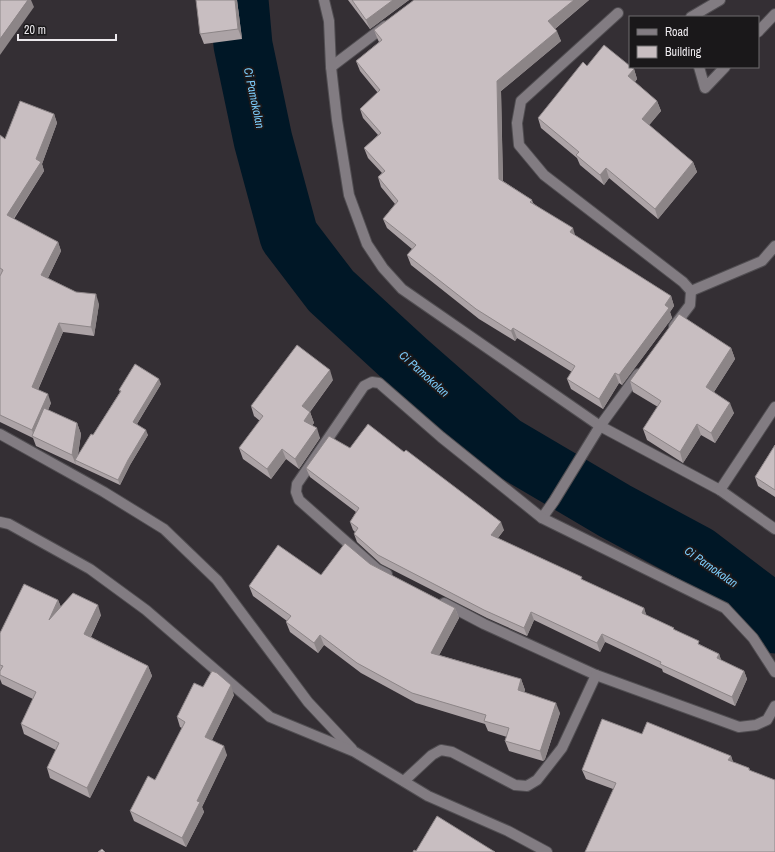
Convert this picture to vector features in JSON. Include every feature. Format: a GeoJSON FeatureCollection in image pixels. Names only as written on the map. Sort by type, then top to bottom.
{"type":"FeatureCollection","features":[{"type":"Feature","properties":{"kind":"street"},"geometry":{"type":"LineString","coordinates":[[324,0],[329,21],[331,67],[348,196],[367,244],[383,268],[402,289],[600,426],[720,490],[775,529]]}},
{"type":"Feature","properties":{"kind":"street"},"geometry":{"type":"LineString","coordinates":[[693,16],[720,0]]}},
{"type":"Feature","properties":{"kind":"street"},"geometry":{"type":"LineString","coordinates":[[618,13],[521,101],[517,122],[519,145],[544,175],[683,282],[691,291],[690,306],[666,337]]}},
{"type":"Feature","properties":{"kind":"street"},"geometry":{"type":"LineString","coordinates":[[759,31],[775,14]]}},
{"type":"Feature","properties":{"kind":"street"},"geometry":{"type":"LineString","coordinates":[[331,67],[395,19]]}},
{"type":"Feature","properties":{"kind":"street"},"geometry":{"type":"LineString","coordinates":[[699,68],[705,88],[724,68]]}},
{"type":"Feature","properties":{"kind":"street"},"geometry":{"type":"LineString","coordinates":[[691,291],[762,261],[775,246]]}},
{"type":"Feature","properties":{"kind":"street"},"geometry":{"type":"LineString","coordinates":[[542,518],[600,426],[643,369]]}},
{"type":"Feature","properties":{"kind":"street"},"geometry":{"type":"LineString","coordinates":[[399,580],[377,569],[299,500],[296,492],[297,484],[364,386],[372,382],[380,383],[441,437],[542,518],[725,608],[753,638],[775,672]]}},
{"type":"Feature","properties":{"kind":"street"},"geometry":{"type":"LineString","coordinates":[[720,490],[775,407]]}},
{"type":"Feature","properties":{"kind":"street"},"geometry":{"type":"LineString","coordinates":[[0,434],[92,485],[164,529],[218,580],[308,702],[355,752]]}},
{"type":"Feature","properties":{"kind":"street"},"geometry":{"type":"LineString","coordinates":[[0,522],[9,524],[90,569],[146,610],[270,717],[355,752],[428,796],[508,831],[547,852]]}},
{"type":"Feature","properties":{"kind":"street"},"geometry":{"type":"LineString","coordinates":[[434,598],[484,624],[596,675],[739,727],[756,725],[767,720],[775,706]]}},
{"type":"Feature","properties":{"kind":"street"},"geometry":{"type":"LineString","coordinates":[[404,782],[432,755],[441,750],[452,752],[515,785],[527,786],[537,780],[562,748],[596,675]]}},
{"type":"Feature","properties":{"kind":"building"},"geometry":{"type":"Polygon","coordinates":[[[0,0],[28,0],[0,39],[0,0]]]}},
{"type":"Feature","properties":{"kind":"building"},"geometry":{"type":"Polygon","coordinates":[[[196,0],[235,0],[238,29],[200,34],[196,0]]]}},
{"type":"Feature","properties":{"kind":"building"},"geometry":{"type":"Polygon","coordinates":[[[352,0],[393,0],[366,20],[352,0]]]}},
{"type":"Feature","properties":{"kind":"building"},"geometry":{"type":"Polygon","coordinates":[[[414,0],[574,0],[548,21],[557,31],[497,81],[499,179],[532,200],[530,202],[573,228],[570,232],[671,296],[665,305],[669,308],[619,375],[615,373],[599,399],[567,379],[575,366],[513,328],[511,331],[476,309],[407,255],[416,245],[383,219],[398,201],[378,177],[385,171],[364,148],[381,133],[360,109],[380,90],[356,61],[382,40],[374,30],[414,0]]]}},
{"type":"Feature","properties":{"kind":"building"},"geometry":{"type":"Polygon","coordinates":[[[604,45],[629,65],[629,68],[634,69],[628,76],[657,101],[642,119],[693,162],[655,209],[606,168],[600,175],[576,155],[579,152],[538,118],[583,62],[587,66],[604,45]]]}},
{"type":"Feature","properties":{"kind":"building"},"geometry":{"type":"Polygon","coordinates":[[[20,101],[54,114],[36,159],[41,162],[7,215],[58,242],[41,275],[76,292],[96,294],[91,327],[59,323],[32,387],[48,394],[32,430],[0,415],[0,276],[3,270],[0,268],[0,135],[5,139],[20,101]]]}},
{"type":"Feature","properties":{"kind":"building"},"geometry":{"type":"Polygon","coordinates":[[[679,314],[731,348],[706,387],[730,403],[711,433],[697,424],[680,452],[643,429],[661,401],[630,381],[679,314]]]}},
{"type":"Feature","properties":{"kind":"building"},"geometry":{"type":"Polygon","coordinates":[[[297,345],[330,370],[302,406],[310,412],[304,421],[317,428],[295,459],[282,449],[267,469],[239,448],[263,416],[251,406],[297,345]]]}},
{"type":"Feature","properties":{"kind":"building"},"geometry":{"type":"Polygon","coordinates":[[[135,364],[159,379],[133,422],[146,430],[118,480],[75,460],[121,391],[119,390],[135,364]]]}},
{"type":"Feature","properties":{"kind":"building"},"geometry":{"type":"Polygon","coordinates":[[[44,408],[77,423],[72,455],[32,436],[44,408]]]}},
{"type":"Feature","properties":{"kind":"building"},"geometry":{"type":"Polygon","coordinates":[[[368,424],[404,452],[406,450],[501,522],[491,535],[582,577],[581,579],[644,608],[642,613],[699,641],[698,644],[719,654],[717,658],[744,671],[732,697],[660,664],[661,662],[602,634],[597,643],[531,612],[524,628],[484,610],[378,555],[354,534],[358,528],[350,522],[359,508],[306,468],[329,436],[350,448],[368,424]]]}},
{"type":"Feature","properties":{"kind":"building"},"geometry":{"type":"Polygon","coordinates":[[[775,445],[775,490],[755,477],[775,445]]]}},
{"type":"Feature","properties":{"kind":"building"},"geometry":{"type":"Polygon","coordinates":[[[345,543],[370,564],[455,608],[431,653],[521,679],[518,690],[556,703],[540,751],[505,741],[509,728],[484,721],[486,715],[412,693],[357,663],[320,635],[314,643],[286,622],[291,616],[249,586],[278,545],[321,575],[345,543]]]}},
{"type":"Feature","properties":{"kind":"building"},"geometry":{"type":"Polygon","coordinates":[[[24,584],[58,600],[49,620],[73,593],[98,605],[84,634],[148,666],[87,788],[47,768],[59,743],[21,724],[36,692],[0,675],[0,671],[3,666],[0,665],[0,633],[24,584]]]}},
{"type":"Feature","properties":{"kind":"building"},"geometry":{"type":"Polygon","coordinates":[[[212,671],[217,673],[231,685],[205,737],[224,746],[197,801],[200,802],[182,838],[130,811],[148,776],[155,780],[185,722],[177,717],[194,683],[203,687],[212,671]]]}},
{"type":"Feature","properties":{"kind":"building"},"geometry":{"type":"Polygon","coordinates":[[[602,719],[642,734],[647,722],[731,756],[728,760],[775,780],[775,852],[585,852],[616,783],[582,770],[602,719]]]}},
{"type":"Feature","properties":{"kind":"building"},"geometry":{"type":"Polygon","coordinates":[[[437,816],[495,852],[413,852],[414,850],[416,851],[437,816]]]}},
{"type":"Feature","properties":{"kind":"building"},"geometry":{"type":"Polygon","coordinates":[[[102,849],[105,852],[98,852],[102,849]]]}},
{"type":"Feature","properties":{"kind":"waterway","name":"Ci Pamokolan"},"geometry":{"type":"LineString","coordinates":[[239,0],[243,45],[263,140],[289,236],[331,291],[407,361],[503,445],[615,511],[697,555],[760,603],[775,624]]}}]}
